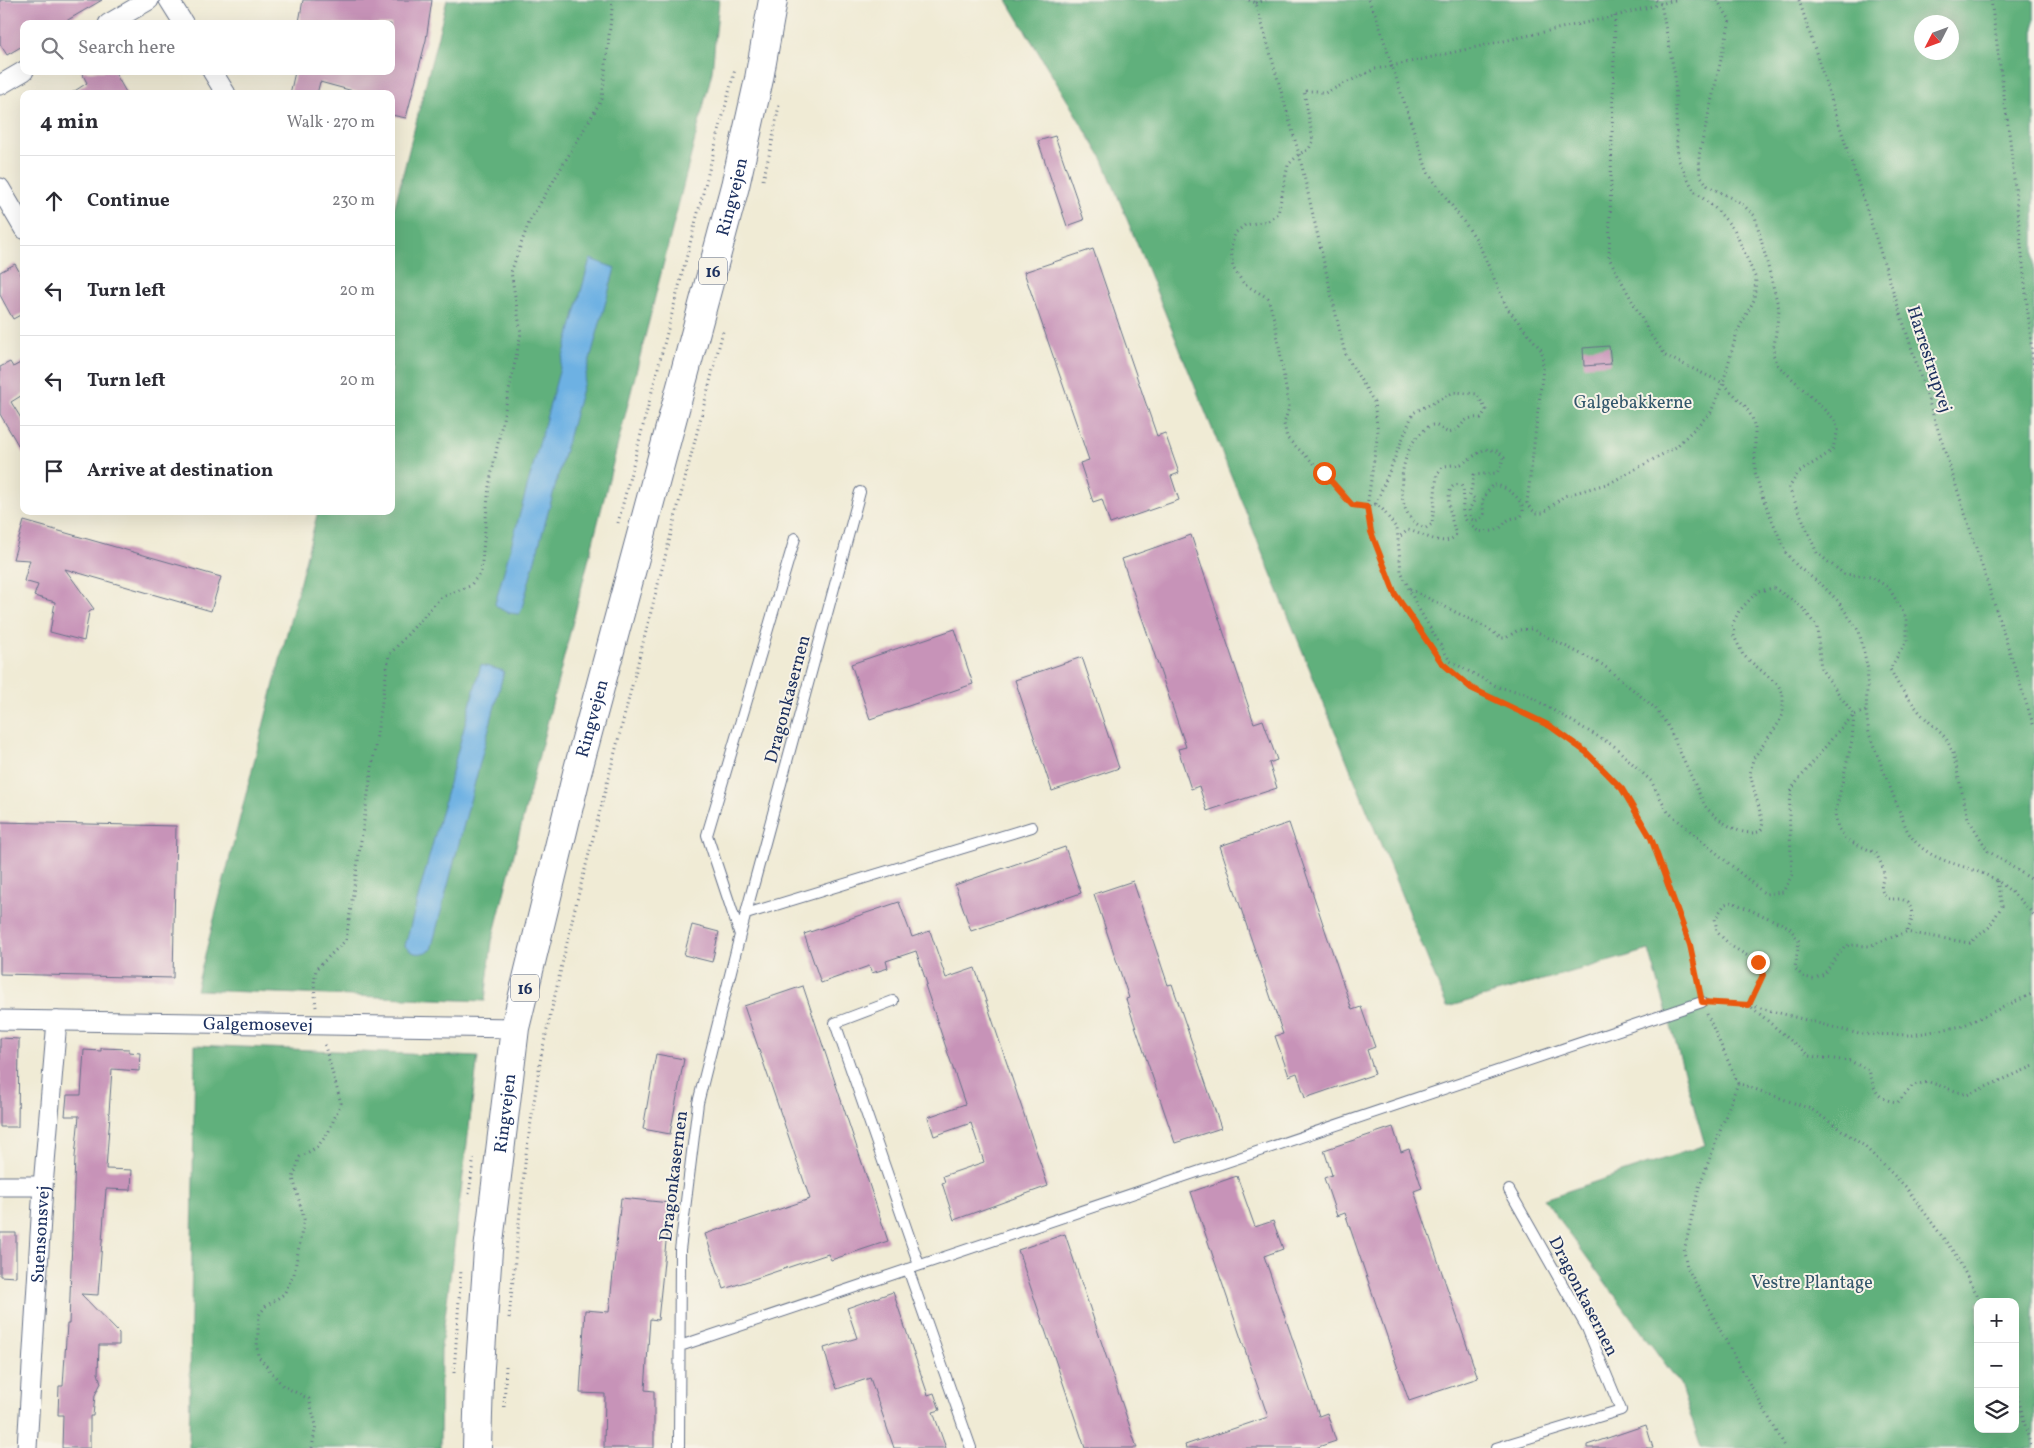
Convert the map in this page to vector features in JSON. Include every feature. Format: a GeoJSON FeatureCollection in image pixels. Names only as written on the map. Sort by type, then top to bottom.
{"type":"FeatureCollection","features":[{"type":"Feature","properties":{"kind":"main road","name":"Ringvejen"},"geometry":{"type":"LineString","coordinates":[[477,1448],[479,1381],[488,1250],[515,1028],[577,773],[735,186],[761,71],[773,0]]}},
{"type":"Feature","properties":{"kind":"street"},"geometry":{"type":"LineString","coordinates":[[115,20],[149,0]]}},
{"type":"Feature","properties":{"kind":"street"},"geometry":{"type":"LineString","coordinates":[[170,0],[182,20]]}},
{"type":"Feature","properties":{"kind":"street"},"geometry":{"type":"LineString","coordinates":[[0,85],[20,73]]}},
{"type":"Feature","properties":{"kind":"street"},"geometry":{"type":"LineString","coordinates":[[214,75],[224,90]]}},
{"type":"Feature","properties":{"kind":"street"},"geometry":{"type":"LineString","coordinates":[[0,188],[20,223]]}},
{"type":"Feature","properties":{"kind":"street","name":"Galgemosevej"},"geometry":{"type":"LineString","coordinates":[[0,1020],[515,1028]]}},
{"type":"Feature","properties":{"kind":"street","name":"Suensonsvej"},"geometry":{"type":"LineString","coordinates":[[27,1448],[43,1186],[57,1021]]}},
{"type":"Feature","properties":{"kind":"street"},"geometry":{"type":"LineString","coordinates":[[0,1186],[43,1186]]}},
{"type":"Feature","properties":{"kind":"lane","name":"Dragonkasernen"},"geometry":{"type":"LineString","coordinates":[[679,1448],[680,1250],[698,1103],[740,935],[860,492]]}},
{"type":"Feature","properties":{"kind":"lane"},"geometry":{"type":"LineString","coordinates":[[740,935],[707,835],[795,538]]}},
{"type":"Feature","properties":{"kind":"lane"},"geometry":{"type":"LineString","coordinates":[[746,914],[1032,827]]}},
{"type":"Feature","properties":{"kind":"lane"},"geometry":{"type":"LineString","coordinates":[[893,1001],[835,1023],[919,1265]]}},
{"type":"Feature","properties":{"kind":"lane"},"geometry":{"type":"LineString","coordinates":[[680,1346],[1702,1002]]}},
{"type":"Feature","properties":{"kind":"lane","name":"Dragonkasernen"},"geometry":{"type":"LineString","coordinates":[[1496,1448],[1621,1410],[1587,1328],[1509,1190]]}},
{"type":"Feature","properties":{"kind":"lane"},"geometry":{"type":"LineString","coordinates":[[908,1269],[971,1448]]}},
{"type":"Feature","properties":{"kind":"path"},"geometry":{"type":"LineString","coordinates":[[312,1448],[316,1425],[309,1399],[283,1386],[258,1356],[257,1348],[259,1315],[266,1306],[284,1294],[294,1274],[304,1218],[293,1178],[300,1156],[317,1147],[328,1134],[342,1103],[318,1024],[314,984],[316,969],[346,940],[389,655],[397,644],[441,598],[470,586],[481,572],[489,486],[521,333],[511,272],[529,222],[602,99],[612,0]]}},
{"type":"Feature","properties":{"kind":"path"},"geometry":{"type":"LineString","coordinates":[[1249,0],[1256,3],[1266,0]]}},
{"type":"Feature","properties":{"kind":"path"},"geometry":{"type":"LineString","coordinates":[[1368,0],[1376,15],[1428,173],[1478,240],[1508,308],[1542,351],[1543,369],[1527,503],[1536,513],[1543,513],[1564,496],[1610,483],[1676,446],[1711,412],[1723,383],[1737,332],[1754,300],[1756,279],[1734,228],[1716,209],[1694,191],[1679,162],[1675,76],[1661,4],[1656,0]]}},
{"type":"Feature","properties":{"kind":"path"},"geometry":{"type":"LineString","coordinates":[[1399,537],[1408,530],[1449,542],[1454,538],[1456,534],[1452,525],[1449,491],[1452,486],[1457,484],[1461,485],[1464,489],[1463,512],[1466,520],[1478,532],[1498,529],[1508,519],[1519,518],[1523,510],[1518,500],[1506,488],[1492,485],[1482,501],[1484,514],[1475,521],[1471,519],[1469,510],[1475,499],[1470,495],[1474,475],[1497,473],[1504,458],[1498,451],[1485,449],[1461,464],[1444,466],[1437,474],[1432,524],[1426,528],[1413,522],[1405,510],[1402,493],[1403,475],[1413,442],[1430,426],[1434,425],[1448,433],[1454,432],[1464,420],[1481,418],[1486,410],[1477,394],[1454,392],[1413,413],[1376,504],[1367,507],[1352,505],[1324,473],[1287,438],[1284,424],[1289,407],[1275,322],[1268,298],[1244,284],[1233,268],[1231,248],[1235,233],[1245,225],[1268,221],[1278,214],[1288,165],[1299,154],[1310,149],[1313,141],[1304,91],[1325,93],[1375,69],[1615,16],[1675,0]]}},
{"type":"Feature","properties":{"kind":"path"},"geometry":{"type":"LineString","coordinates":[[1717,0],[1730,20],[1699,155],[1700,175],[1708,186],[1741,203],[1755,216],[1779,309],[1773,354],[1778,365],[1835,420],[1838,430],[1832,451],[1798,473],[1789,488],[1817,552],[1844,574],[1872,578],[1889,588],[1906,619],[1907,640],[1890,670],[1899,686],[1921,714],[1946,738],[1953,753],[1968,818],[1988,852],[2034,881]]}},
{"type":"Feature","properties":{"kind":"path","name":"Harrestrupvej"},"geometry":{"type":"LineString","coordinates":[[1799,0],[2034,727]]}},
{"type":"Feature","properties":{"kind":"path"},"geometry":{"type":"LineString","coordinates":[[1991,0],[2010,140],[2034,370]]}},
{"type":"Feature","properties":{"kind":"path"},"geometry":{"type":"LineString","coordinates":[[1256,3],[1299,154],[1345,354],[1374,402],[1378,432],[1367,507],[1371,532],[1395,594],[1442,663],[1471,688],[1550,726],[1586,752],[1622,789],[1651,838],[1690,945],[1702,1002],[1738,1083],[1699,1187],[1684,1251],[1687,1267],[1735,1358],[1786,1448]]}},
{"type":"Feature","properties":{"kind":"path"},"geometry":{"type":"LineString","coordinates":[[1615,16],[1609,258],[1650,334],[1666,356],[1723,383],[1745,406],[1752,417],[1756,428],[1756,472],[1762,496],[1786,553],[1798,567],[1824,586],[1837,600],[1859,631],[1868,670],[1866,712],[1869,734],[1907,830],[1914,843],[1929,855],[1961,865],[1997,881],[2034,915]]}},
{"type":"Feature","properties":{"kind":"path"},"geometry":{"type":"LineString","coordinates":[[760,189],[772,143],[781,96]]}},
{"type":"Feature","properties":{"kind":"path"},"geometry":{"type":"LineString","coordinates":[[509,1320],[526,1154],[541,1056],[574,912],[724,327]]}},
{"type":"Feature","properties":{"kind":"path"},"geometry":{"type":"LineString","coordinates":[[1376,504],[1383,510],[1396,529],[1399,537],[1401,570],[1417,606],[1450,661],[1498,687],[1524,693],[1614,746],[1651,781],[1668,812],[1765,894],[1784,892],[1792,875],[1789,811],[1792,788],[1839,730],[1854,715],[1866,712]]}},
{"type":"Feature","properties":{"kind":"path"},"geometry":{"type":"LineString","coordinates":[[1409,588],[1489,629],[1501,638],[1506,638],[1518,630],[1531,629],[1603,665],[1655,708],[1668,726],[1705,806],[1714,816],[1743,832],[1754,834],[1761,831],[1764,823],[1750,774],[1752,759],[1778,724],[1783,714],[1783,694],[1778,685],[1743,655],[1734,636],[1733,623],[1739,611],[1758,591],[1774,588],[1801,606],[1817,627],[1821,669],[1854,715],[1852,740],[1835,814],[1838,828],[1847,840],[1876,853],[1883,870],[1881,890],[1883,894],[1888,899],[1901,899],[1908,902],[1912,909],[1913,921],[1906,932]]}},
{"type":"Feature","properties":{"kind":"path"},"geometry":{"type":"LineString","coordinates":[[1749,1005],[1763,975],[1758,962],[1730,946],[1717,932],[1715,918],[1725,904],[1732,902],[1789,927],[1799,941],[1795,968],[1802,976],[1813,979],[1824,974],[1844,947],[1849,945],[1869,946],[1906,932],[1970,943],[1989,927],[2002,906],[1997,881]]}},
{"type":"Feature","properties":{"kind":"path"},"geometry":{"type":"LineString","coordinates":[[1702,1002],[1749,1005],[1859,1034],[1913,1035],[1962,1026],[2034,993]]}},
{"type":"Feature","properties":{"kind":"path"},"geometry":{"type":"LineString","coordinates":[[1749,1005],[1809,1056],[1850,1061],[1869,1070],[1874,1091],[1887,1101],[1898,1102],[1914,1085],[1929,1082],[1967,1095],[2034,1066]]}},
{"type":"Feature","properties":{"kind":"path"},"geometry":{"type":"LineString","coordinates":[[1738,1083],[1811,1109],[1864,1145],[1905,1186],[1956,1254],[1979,1298]]}},
{"type":"Feature","properties":{"kind":"path"},"geometry":{"type":"LineString","coordinates":[[504,1408],[506,1359]]}},
{"type":"Feature","properties":{"kind":"path"},"geometry":{"type":"LineString","coordinates":[[2016,1388],[2031,1448]]}},
{"type":"Feature","properties":{"kind":"green space"},"geometry":{"type":"Polygon","coordinates":[[[447,0],[719,0],[712,72],[492,941],[485,1001],[196,990],[317,515],[395,515],[395,205],[447,0]]]}},
{"type":"Feature","properties":{"kind":"green space","name":"Galgebakkerne"},"geometry":{"type":"Polygon","coordinates":[[[1007,0],[2034,0],[2034,1448],[1701,1448],[1680,1384],[1544,1199],[1705,1145],[1649,950],[1447,1007],[1103,160],[1007,0]]]}},
{"type":"Feature","properties":{"kind":"green space"},"geometry":{"type":"Polygon","coordinates":[[[195,1045],[478,1057],[441,1348],[440,1448],[189,1448],[195,1045]]]}},
{"type":"Feature","properties":{"kind":"water"},"geometry":{"type":"Polygon","coordinates":[[[590,259],[615,268],[521,611],[519,614],[512,613],[502,610],[495,604],[590,259]]]}},
{"type":"Feature","properties":{"kind":"water"},"geometry":{"type":"Polygon","coordinates":[[[481,665],[504,671],[431,950],[416,953],[405,946],[481,665]]]}},
{"type":"Feature","properties":{"kind":"building"},"geometry":{"type":"Polygon","coordinates":[[[0,0],[102,0],[68,20],[20,20],[20,47],[7,55],[0,44],[0,0]]]}},
{"type":"Feature","properties":{"kind":"building"},"geometry":{"type":"Polygon","coordinates":[[[303,0],[432,0],[426,40],[406,118],[395,116],[395,90],[349,90],[320,82],[318,90],[291,90],[294,75],[395,75],[395,20],[299,20],[303,0]]]}},
{"type":"Feature","properties":{"kind":"building"},"geometry":{"type":"Polygon","coordinates":[[[83,75],[116,75],[125,90],[76,90],[87,83],[83,75]]]}},
{"type":"Feature","properties":{"kind":"building"},"geometry":{"type":"Polygon","coordinates":[[[1055,136],[1084,220],[1067,226],[1038,141],[1055,136]]]}},
{"type":"Feature","properties":{"kind":"building"},"geometry":{"type":"Polygon","coordinates":[[[1093,249],[1157,436],[1165,433],[1179,473],[1171,476],[1179,500],[1110,524],[1102,499],[1093,502],[1080,463],[1089,460],[1024,272],[1093,249]]]}},
{"type":"Feature","properties":{"kind":"building"},"geometry":{"type":"Polygon","coordinates":[[[15,264],[20,273],[20,315],[13,319],[0,295],[0,272],[15,264]]]}},
{"type":"Feature","properties":{"kind":"building"},"geometry":{"type":"Polygon","coordinates":[[[1609,346],[1611,364],[1584,366],[1583,348],[1609,346]]]}},
{"type":"Feature","properties":{"kind":"building"},"geometry":{"type":"Polygon","coordinates":[[[10,362],[13,367],[20,363],[20,396],[11,402],[20,417],[20,448],[0,414],[0,367],[10,362]]]}},
{"type":"Feature","properties":{"kind":"building"},"geometry":{"type":"Polygon","coordinates":[[[24,521],[221,577],[211,611],[65,569],[94,609],[89,612],[84,641],[50,632],[55,602],[34,596],[38,585],[24,581],[30,560],[13,559],[24,521]]]}},
{"type":"Feature","properties":{"kind":"building"},"geometry":{"type":"Polygon","coordinates":[[[1191,535],[1254,723],[1263,720],[1277,760],[1269,763],[1277,788],[1207,811],[1199,786],[1191,789],[1178,749],[1186,747],[1122,559],[1191,535]]]}},
{"type":"Feature","properties":{"kind":"building"},"geometry":{"type":"Polygon","coordinates":[[[955,629],[973,684],[870,719],[851,664],[955,629]]]}},
{"type":"Feature","properties":{"kind":"building"},"geometry":{"type":"Polygon","coordinates":[[[1082,657],[1119,768],[1052,791],[1015,680],[1082,657]]]}},
{"type":"Feature","properties":{"kind":"building"},"geometry":{"type":"Polygon","coordinates":[[[0,822],[176,826],[173,978],[0,974],[0,822]]]}},
{"type":"Feature","properties":{"kind":"building"},"geometry":{"type":"Polygon","coordinates":[[[1289,823],[1352,1010],[1361,1007],[1375,1047],[1367,1050],[1375,1074],[1305,1098],[1297,1073],[1289,1076],[1275,1036],[1283,1034],[1220,846],[1289,823]]]}},
{"type":"Feature","properties":{"kind":"building"},"geometry":{"type":"Polygon","coordinates":[[[1065,847],[1081,893],[971,931],[955,885],[1065,847]]]}},
{"type":"Feature","properties":{"kind":"building"},"geometry":{"type":"Polygon","coordinates":[[[1133,881],[1168,985],[1172,984],[1221,1128],[1175,1143],[1126,999],[1129,998],[1094,894],[1133,881]]]}},
{"type":"Feature","properties":{"kind":"building"},"geometry":{"type":"Polygon","coordinates":[[[899,902],[912,937],[930,931],[946,978],[975,968],[1048,1186],[954,1220],[942,1183],[945,1182],[943,1176],[984,1162],[971,1123],[934,1136],[928,1117],[965,1104],[925,985],[927,984],[916,951],[886,961],[888,968],[872,973],[869,966],[821,983],[804,934],[899,902]]]}},
{"type":"Feature","properties":{"kind":"building"},"geometry":{"type":"Polygon","coordinates":[[[692,925],[719,932],[712,962],[684,955],[692,925]]]}},
{"type":"Feature","properties":{"kind":"building"},"geometry":{"type":"Polygon","coordinates":[[[803,986],[888,1241],[831,1260],[828,1254],[724,1289],[705,1234],[810,1199],[744,1006],[803,986]]]}},
{"type":"Feature","properties":{"kind":"building"},"geometry":{"type":"Polygon","coordinates":[[[0,1038],[19,1039],[18,1127],[0,1127],[0,1038]]]}},
{"type":"Feature","properties":{"kind":"building"},"geometry":{"type":"Polygon","coordinates":[[[101,1048],[129,1049],[129,1052],[140,1053],[139,1071],[112,1069],[109,1113],[106,1169],[132,1170],[131,1190],[106,1189],[98,1295],[81,1294],[119,1333],[119,1345],[99,1345],[98,1373],[101,1383],[95,1395],[93,1416],[90,1416],[90,1448],[62,1448],[63,1415],[58,1415],[59,1386],[63,1386],[67,1324],[69,1324],[75,1157],[79,1116],[65,1116],[67,1095],[81,1095],[84,1050],[101,1051],[101,1048]]]}},
{"type":"Feature","properties":{"kind":"building"},"geometry":{"type":"Polygon","coordinates":[[[656,1054],[684,1059],[670,1134],[643,1129],[656,1054]]]}},
{"type":"Feature","properties":{"kind":"building"},"geometry":{"type":"Polygon","coordinates":[[[1393,1127],[1401,1152],[1409,1149],[1422,1188],[1414,1191],[1478,1378],[1409,1401],[1345,1213],[1337,1216],[1324,1178],[1332,1175],[1324,1150],[1393,1127]]]}},
{"type":"Feature","properties":{"kind":"building"},"geometry":{"type":"Polygon","coordinates":[[[1237,1176],[1255,1227],[1273,1221],[1283,1249],[1264,1256],[1319,1416],[1327,1413],[1336,1441],[1315,1448],[1186,1448],[1185,1445],[1268,1417],[1191,1192],[1237,1176]]]}},
{"type":"Feature","properties":{"kind":"building"},"geometry":{"type":"Polygon","coordinates":[[[621,1198],[670,1203],[658,1320],[650,1319],[645,1390],[654,1391],[654,1448],[604,1448],[605,1394],[580,1393],[585,1310],[609,1312],[621,1198]]]}},
{"type":"Feature","properties":{"kind":"building"},"geometry":{"type":"Polygon","coordinates":[[[0,1233],[16,1233],[16,1277],[0,1276],[0,1233]]]}},
{"type":"Feature","properties":{"kind":"building"},"geometry":{"type":"Polygon","coordinates":[[[1065,1234],[1137,1448],[1085,1448],[1018,1250],[1065,1234]]]}},
{"type":"Feature","properties":{"kind":"building"},"geometry":{"type":"Polygon","coordinates":[[[893,1292],[928,1395],[934,1393],[940,1410],[933,1412],[946,1448],[894,1448],[870,1378],[837,1389],[828,1363],[824,1348],[857,1338],[847,1308],[893,1292]]]}},
{"type":"Feature","properties":{"kind":"building"},"geometry":{"type":"Polygon","coordinates":[[[1646,1425],[1653,1448],[1587,1448],[1587,1445],[1646,1425]]]}},
{"type":"Feature","properties":{"kind":"route"},"geometry":{"type":"LineString","coordinates":[[1324,473],[1352,505],[1367,507],[1371,532],[1395,594],[1442,663],[1471,688],[1550,726],[1586,752],[1622,789],[1651,838],[1690,945],[1702,1002],[1749,1005],[1763,975],[1758,962]]}},
{"type":"Feature","properties":{"kind":"park label","name":"Vestre Plantage"},"geometry":{"type":"Point","coordinates":[1812,1282]}}]}
